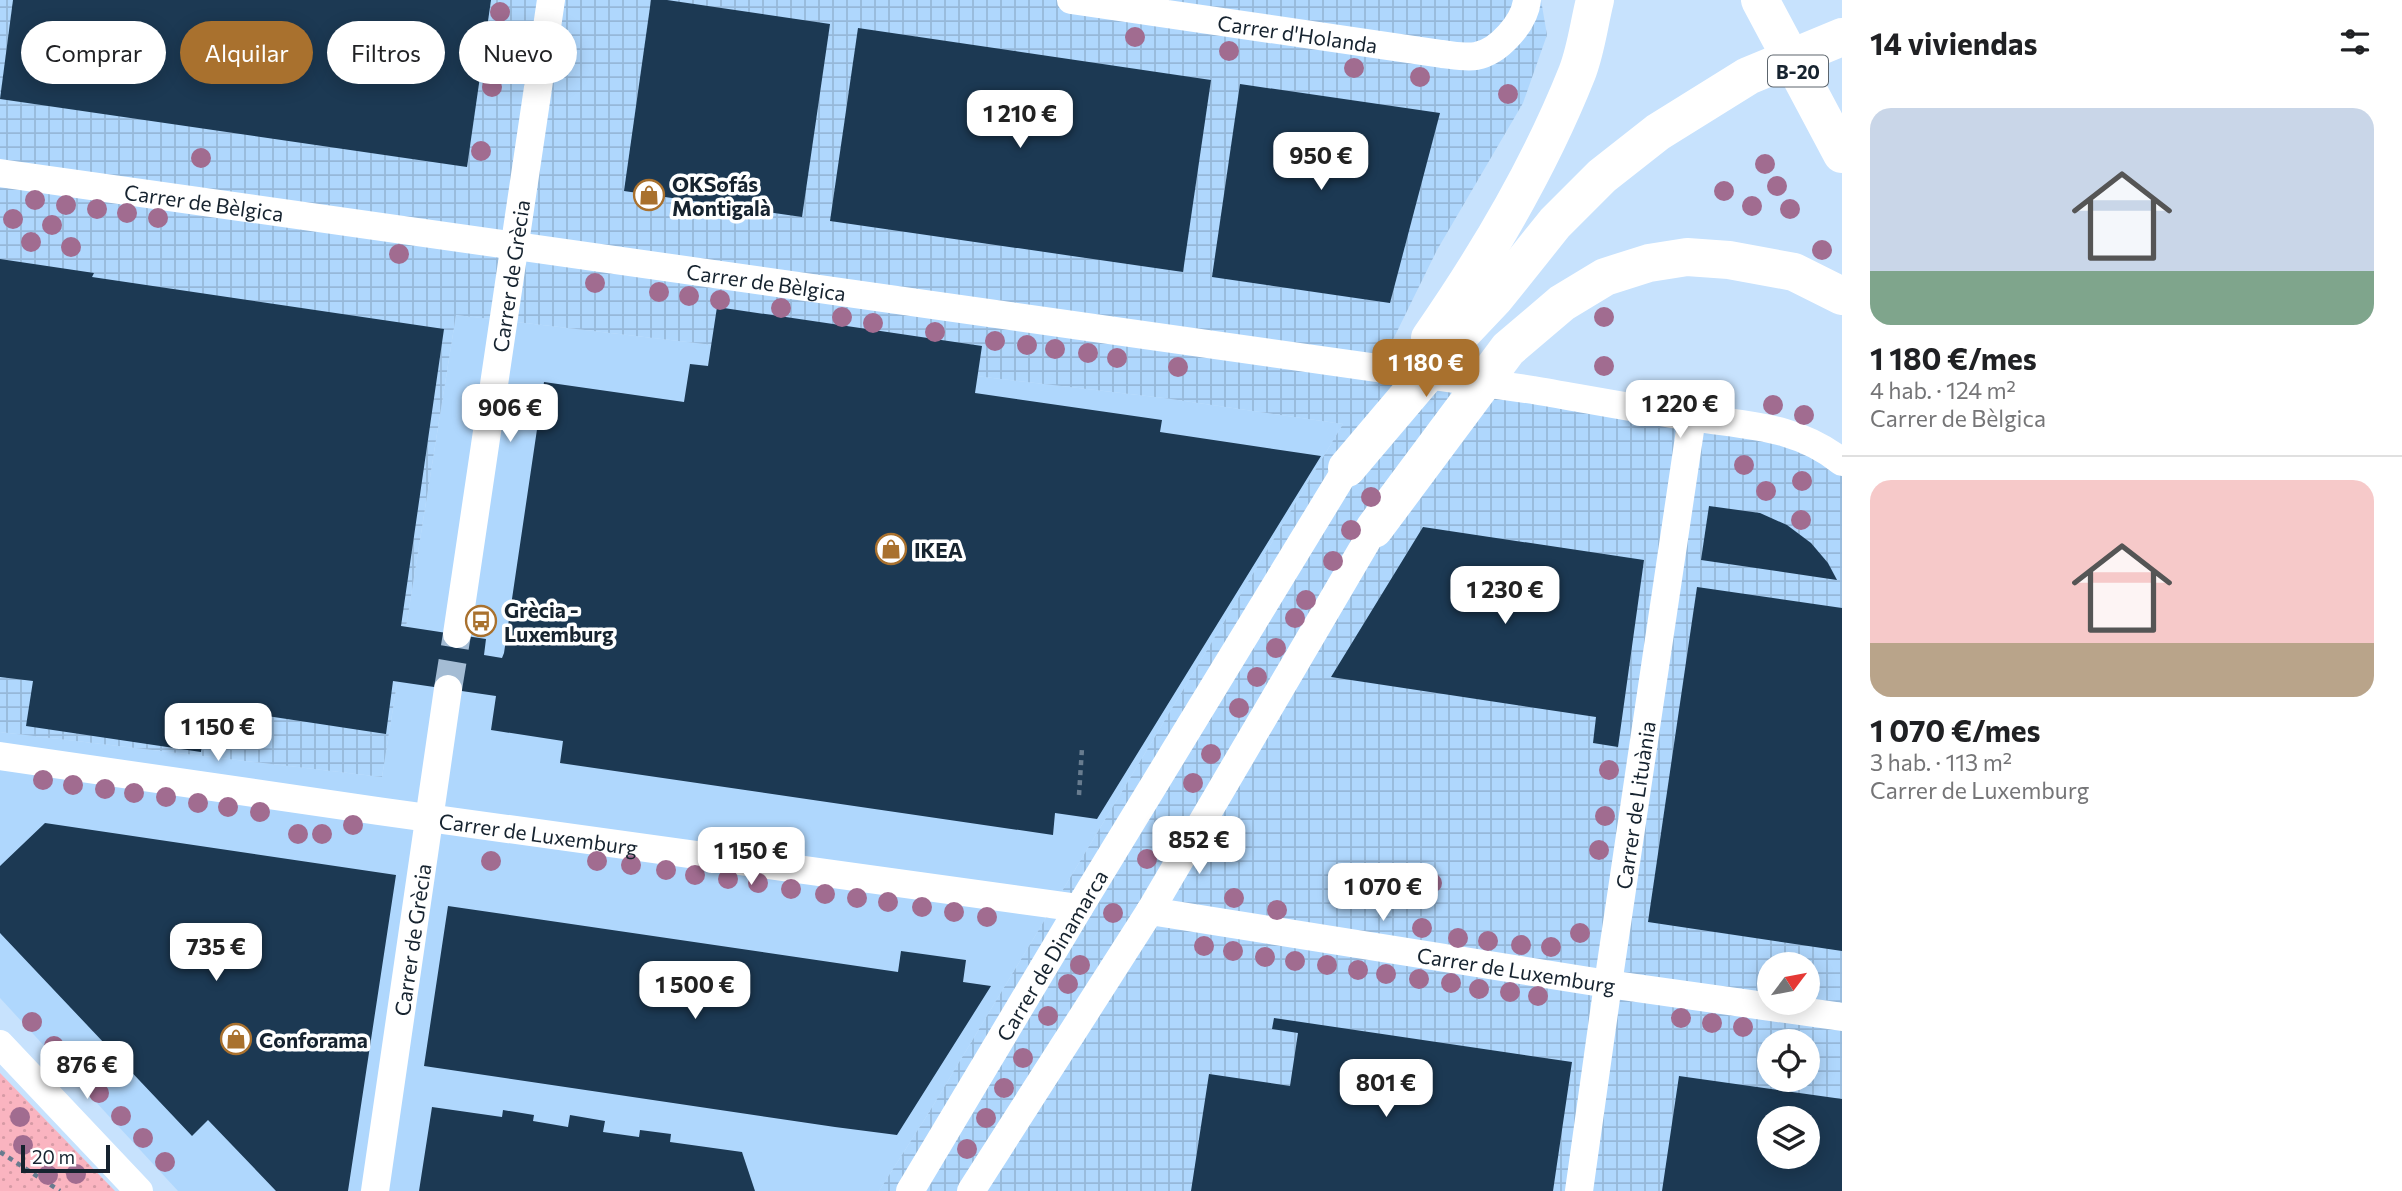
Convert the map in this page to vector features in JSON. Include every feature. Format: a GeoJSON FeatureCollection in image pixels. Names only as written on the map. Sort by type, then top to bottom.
{"type":"FeatureCollection","features":[{"type":"Feature","properties":{"kind":"highway"},"geometry":{"type":"LineString","coordinates":[[1347,468],[1416,358],[1461,293],[1530,173],[1578,71],[1595,0]]}},
{"type":"Feature","properties":{"kind":"highway","name":"B-20"},"geometry":{"type":"LineString","coordinates":[[1760,0],[1839,148]]}},
{"type":"Feature","properties":{"kind":"highway"},"geometry":{"type":"LineString","coordinates":[[1347,468],[1459,336],[1495,298],[1555,223],[1602,176],[1658,132],[1748,76],[1842,37]]}},
{"type":"Feature","properties":{"kind":"highway"},"geometry":{"type":"LineString","coordinates":[[1374,529],[1508,349],[1562,303],[1605,277],[1649,263],[1687,257],[1729,260],[1794,272],[1842,296]]}},
{"type":"Feature","properties":{"kind":"highway"},"geometry":{"type":"LineString","coordinates":[[1374,529],[1475,343],[1495,298]]}},
{"type":"Feature","properties":{"kind":"street","name":"Carrer de Grècia"},"geometry":{"type":"LineString","coordinates":[[457,634],[551,0]]}},
{"type":"Feature","properties":{"kind":"street","name":"Carrer d'Holanda"},"geometry":{"type":"LineString","coordinates":[[1071,0],[1442,54],[1477,56],[1506,41],[1526,10],[1527,0]]}},
{"type":"Feature","properties":{"kind":"street","name":"Carrer de Bèlgica"},"geometry":{"type":"LineString","coordinates":[[0,173],[1532,390],[1778,429],[1807,439],[1842,462]]}},
{"type":"Feature","properties":{"kind":"street","name":"Carrer de Lituània"},"geometry":{"type":"LineString","coordinates":[[1579,1191],[1692,417]]}},
{"type":"Feature","properties":{"kind":"street","name":"Carrer de Dinamarca"},"geometry":{"type":"LineString","coordinates":[[910,1191],[1347,468]]}},
{"type":"Feature","properties":{"kind":"street"},"geometry":{"type":"LineString","coordinates":[[971,1191],[1150,911],[1374,529]]}},
{"type":"Feature","properties":{"kind":"street","name":"Carrer de Grècia"},"geometry":{"type":"LineString","coordinates":[[375,1191],[448,689]]}},
{"type":"Feature","properties":{"kind":"street","name":"Carrer de Luxemburg"},"geometry":{"type":"LineString","coordinates":[[0,756],[1079,908]]}},
{"type":"Feature","properties":{"kind":"street","name":"Carrer de Luxemburg"},"geometry":{"type":"LineString","coordinates":[[1150,911],[1608,984],[1842,1017]]}},
{"type":"Feature","properties":{"kind":"street"},"geometry":{"type":"LineString","coordinates":[[0,1044],[139,1191]]}},
{"type":"Feature","properties":{"kind":"path"},"geometry":{"type":"LineString","coordinates":[[1079,795],[1082,748]]}},
{"type":"Feature","properties":{"kind":"path"},"geometry":{"type":"LineString","coordinates":[[0,1152],[60,1191]]}},
{"type":"Feature","properties":{"kind":"shaded area"},"geometry":{"type":"Polygon","coordinates":[[[0,0],[1541,0],[1547,35],[1523,103],[1437,250],[1381,364],[1815,448],[1842,469],[1842,1191],[879,1191],[1343,424],[1164,398],[456,315],[382,777],[0,732],[0,0]]]}},
{"type":"Feature","properties":{"kind":"shaded area"},"geometry":{"type":"Polygon","coordinates":[[[456,315],[1164,398],[1343,424],[879,1191],[178,1191],[0,998],[0,732],[382,777],[456,315]]]}},
{"type":"Feature","properties":{"kind":"shaded area"},"geometry":{"type":"Polygon","coordinates":[[[0,1073],[115,1191],[0,1191],[0,1073]]]}},
{"type":"Feature","properties":{"kind":"building"},"geometry":{"type":"Polygon","coordinates":[[[13,0],[491,0],[488,21],[459,21],[459,84],[479,84],[467,167],[0,99],[13,0]]]}},
{"type":"Feature","properties":{"kind":"building"},"geometry":{"type":"Polygon","coordinates":[[[651,0],[667,0],[830,24],[802,217],[624,191],[651,0]]]}},
{"type":"Feature","properties":{"kind":"building"},"geometry":{"type":"Polygon","coordinates":[[[858,28],[1211,80],[1183,272],[830,221],[858,28]]]}},
{"type":"Feature","properties":{"kind":"building"},"geometry":{"type":"Polygon","coordinates":[[[1240,84],[1440,113],[1390,303],[1212,277],[1240,84]]]}},
{"type":"Feature","properties":{"kind":"building","name":"IKEA"},"geometry":{"type":"Polygon","coordinates":[[[0,259],[94,273],[92,277],[444,329],[401,626],[486,639],[484,655],[502,658],[544,382],[684,402],[690,364],[708,366],[717,307],[982,346],[975,393],[1162,420],[1160,432],[1321,456],[1097,819],[1055,813],[1053,835],[560,763],[563,741],[491,730],[496,696],[393,681],[386,734],[207,707],[201,752],[26,726],[33,681],[0,677],[0,259]]]}},
{"type":"Feature","properties":{"kind":"building"},"geometry":{"type":"Polygon","coordinates":[[[1709,506],[1760,513],[1787,525],[1811,543],[1828,563],[1837,580],[1701,560],[1709,506]]]}},
{"type":"Feature","properties":{"kind":"building"},"geometry":{"type":"Polygon","coordinates":[[[1423,527],[1644,560],[1618,747],[1593,743],[1596,717],[1331,677],[1423,527]]]}},
{"type":"Feature","properties":{"kind":"building"},"geometry":{"type":"Polygon","coordinates":[[[1697,587],[1842,608],[1842,951],[1648,922],[1697,587]]]}},
{"type":"Feature","properties":{"kind":"building","name":"Conforama"},"geometry":{"type":"Polygon","coordinates":[[[45,823],[396,875],[348,1191],[276,1191],[208,1120],[192,1136],[0,933],[0,866],[45,823]]]}},
{"type":"Feature","properties":{"kind":"building"},"geometry":{"type":"Polygon","coordinates":[[[448,906],[898,972],[901,951],[966,960],[963,982],[991,986],[897,1135],[835,1127],[424,1066],[448,906]]]}},
{"type":"Feature","properties":{"kind":"building"},"geometry":{"type":"Polygon","coordinates":[[[1274,1018],[1572,1062],[1553,1191],[1191,1191],[1209,1074],[1290,1086],[1298,1033],[1272,1029],[1274,1018]]]}},
{"type":"Feature","properties":{"kind":"building"},"geometry":{"type":"Polygon","coordinates":[[[1679,1076],[1757,1087],[1757,1092],[1792,1092],[1842,1099],[1842,1191],[1662,1191],[1679,1076]]]}},
{"type":"Feature","properties":{"kind":"building"},"geometry":{"type":"Polygon","coordinates":[[[432,1107],[502,1117],[503,1110],[534,1115],[533,1121],[568,1127],[570,1115],[605,1121],[603,1132],[639,1137],[640,1130],[671,1134],[670,1142],[742,1152],[755,1191],[419,1191],[432,1107]]]}},
{"type":"Feature","properties":{"kind":"tunnel"},"geometry":{"type":"LineString","coordinates":[[448,689],[457,634]]}},
{"type":"Feature","properties":{"kind":"place","name":"OKSofás Montigalà"},"geometry":{"type":"Point","coordinates":[649,195]}},
{"type":"Feature","properties":{"kind":"place","name":"IKEA"},"geometry":{"type":"Point","coordinates":[891,549]}},
{"type":"Feature","properties":{"kind":"place","name":"Grècia - Luxemburg"},"geometry":{"type":"Point","coordinates":[481,621]}},
{"type":"Feature","properties":{"kind":"place","name":"Conforama"},"geometry":{"type":"Point","coordinates":[236,1039]}}]}
